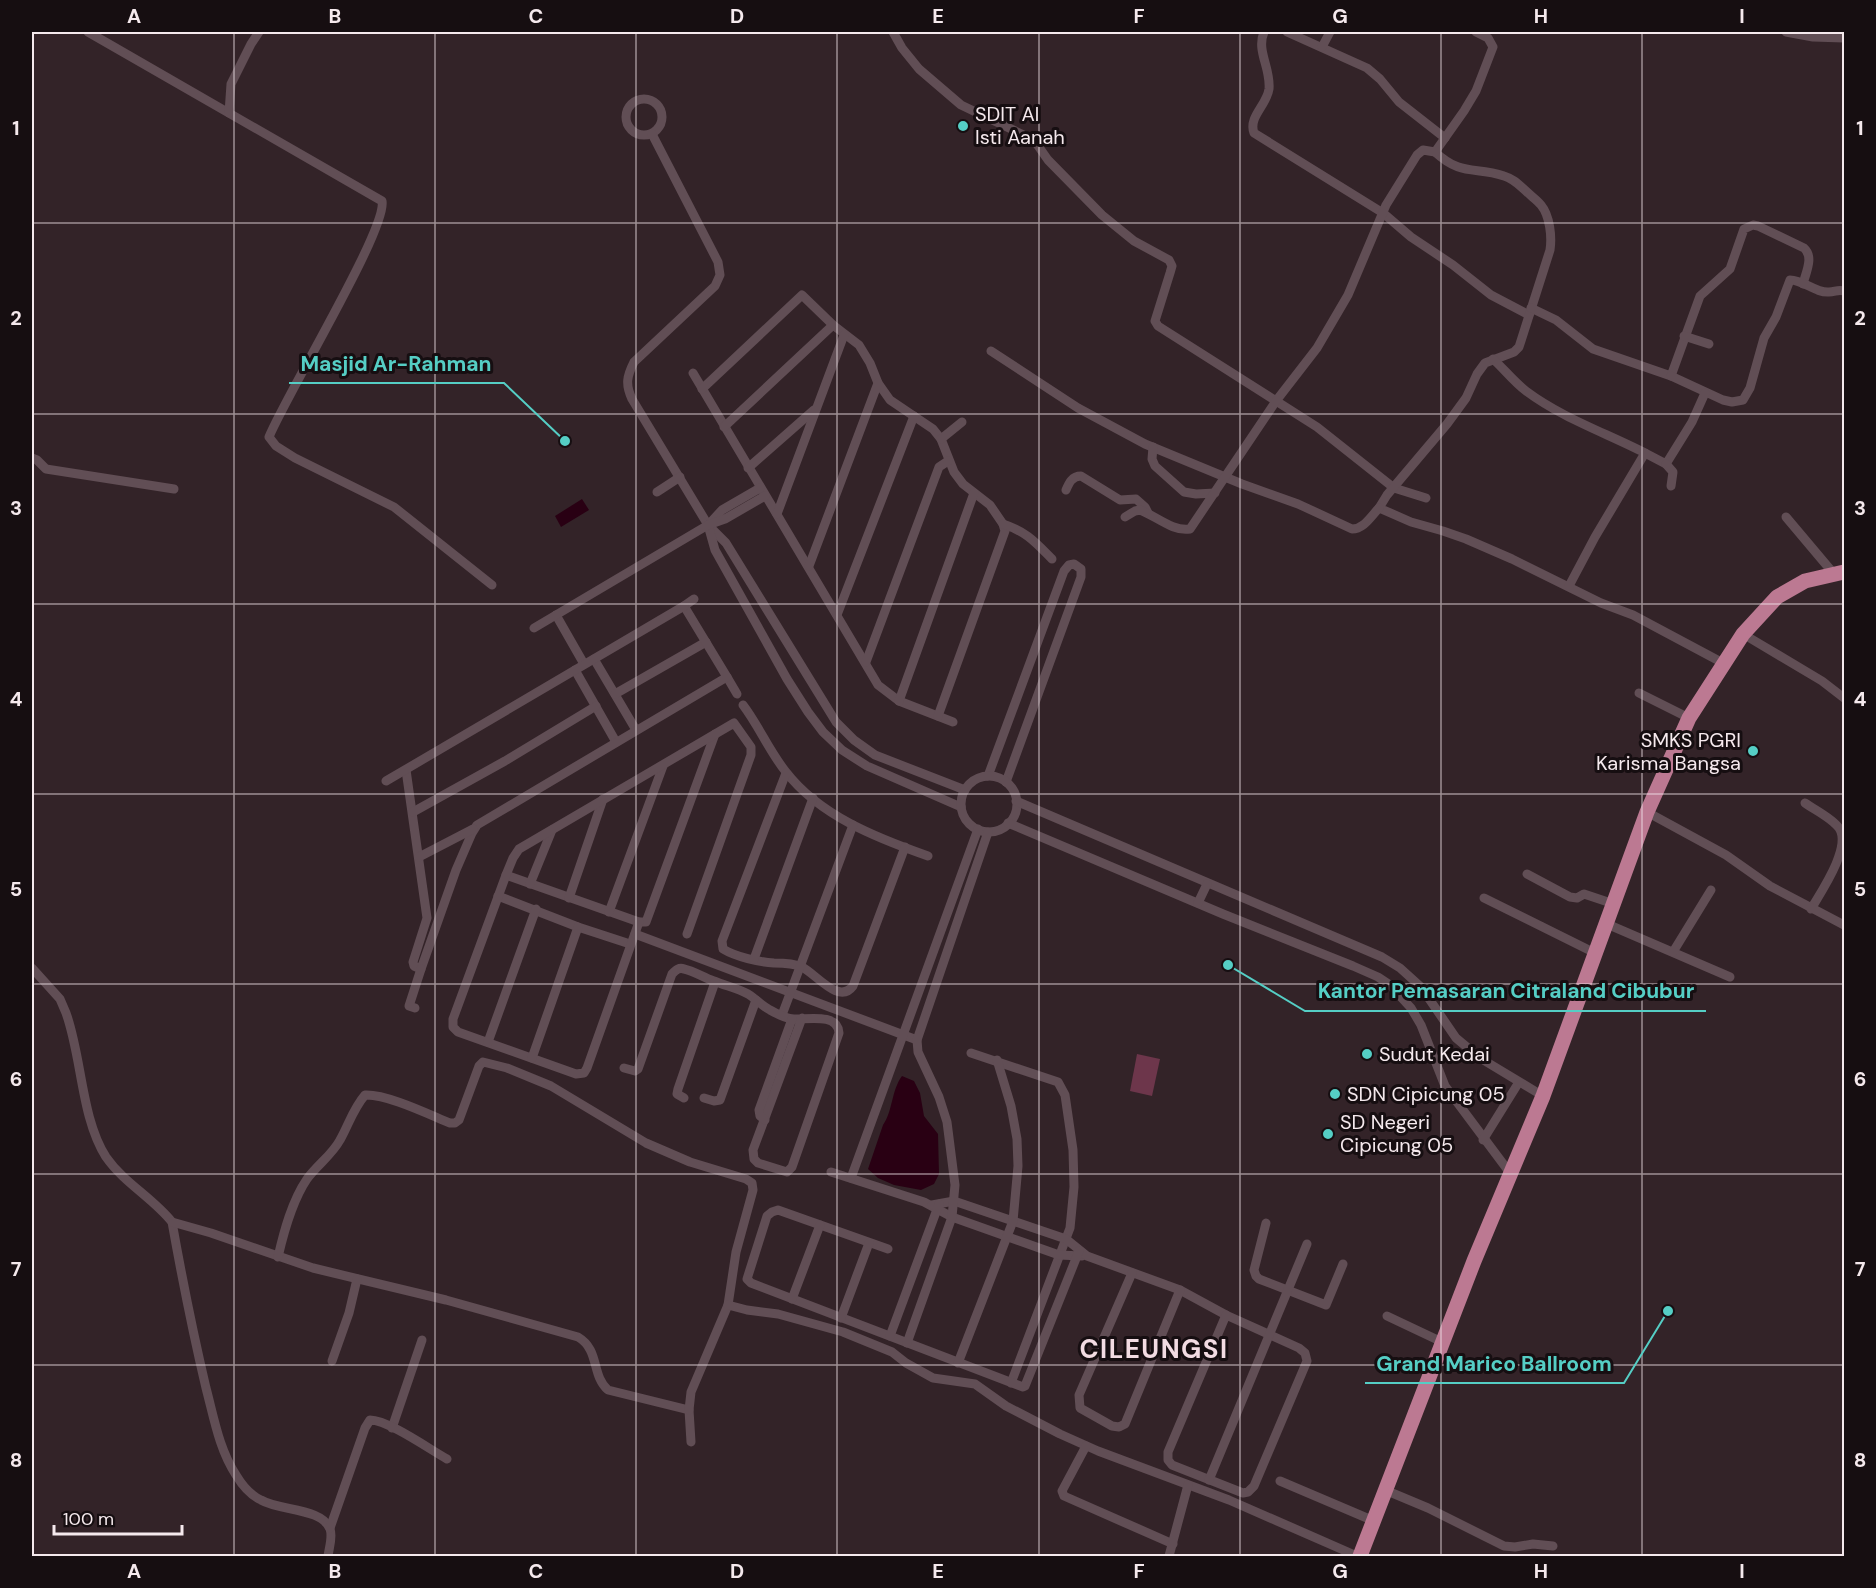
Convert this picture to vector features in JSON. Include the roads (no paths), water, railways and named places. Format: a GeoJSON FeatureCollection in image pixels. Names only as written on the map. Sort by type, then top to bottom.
{"type":"FeatureCollection","features":[{"type":"Feature","properties":{"kind":"main road"},"geometry":{"type":"LineString","coordinates":[[1359,1557],[1442,1342],[1543,1096],[1647,812],[1689,718],[1743,634],[1777,597],[1805,581],[1839,573]]}},
{"type":"Feature","properties":{"kind":"street"},"geometry":{"type":"LineString","coordinates":[[88,32],[355,186],[378,196],[382,201],[384,206],[366,251],[271,431],[270,441],[295,458],[394,507],[492,585]]}},
{"type":"Feature","properties":{"kind":"street"},"geometry":{"type":"LineString","coordinates":[[229,113],[231,84],[250,44],[259,32]]}},
{"type":"Feature","properties":{"kind":"street"},"geometry":{"type":"LineString","coordinates":[[893,32],[902,48],[919,69],[961,105],[1035,140],[1048,160],[1102,215],[1134,241],[1170,260],[1172,266],[1155,321],[1158,326],[1317,427],[1394,488],[1426,498]]}},
{"type":"Feature","properties":{"kind":"street"},"geometry":{"type":"LineString","coordinates":[[1264,32],[1261,47],[1268,73],[1269,89],[1252,124],[1254,133],[1383,213],[1411,237],[1453,265],[1498,300],[1556,320],[1593,349],[1689,383],[1705,393],[1732,402],[1741,401],[1746,399],[1764,339],[1776,317],[1790,280],[1829,292],[1845,291]]}},
{"type":"Feature","properties":{"kind":"street"},"geometry":{"type":"LineString","coordinates":[[1287,32],[1367,68],[1400,102],[1445,138]]}},
{"type":"Feature","properties":{"kind":"street"},"geometry":{"type":"LineString","coordinates":[[1322,47],[1330,32]]}},
{"type":"Feature","properties":{"kind":"street"},"geometry":{"type":"LineString","coordinates":[[1435,152],[1476,91],[1492,53],[1492,41],[1476,32]]}},
{"type":"Feature","properties":{"kind":"street"},"geometry":{"type":"LineString","coordinates":[[1786,32],[1813,37],[1845,38]]}},
{"type":"Feature","properties":{"kind":"street"},"geometry":{"type":"LineString","coordinates":[[653,100],[660,107],[663,116],[660,127],[652,134],[634,133],[628,126],[626,117],[628,108],[635,101],[653,100]]}},
{"type":"Feature","properties":{"kind":"street"},"geometry":{"type":"LineString","coordinates":[[652,134],[718,262],[720,275],[715,286],[634,362],[627,375],[627,387],[632,399],[708,525],[715,550],[787,679],[823,732],[842,750],[867,766],[961,807]]}},
{"type":"Feature","properties":{"kind":"street"},"geometry":{"type":"LineString","coordinates":[[992,351],[1078,408],[1153,447],[1227,477],[1242,484],[1298,504],[1356,529],[1365,524],[1379,508],[1387,495],[1447,424],[1466,398],[1485,363],[1516,350],[1551,242],[1545,212],[1540,204],[1513,179],[1501,174],[1461,168],[1435,152],[1423,150],[1417,155],[1383,213],[1348,295],[1317,348],[1276,401],[1227,477],[1190,529],[1182,530],[1174,527],[1140,510],[1125,517]]}},
{"type":"Feature","properties":{"kind":"street"},"geometry":{"type":"LineString","coordinates":[[1671,376],[1700,296],[1729,272],[1742,232],[1748,226],[1758,226],[1804,248],[1809,253],[1810,258],[1803,284]]}},
{"type":"Feature","properties":{"kind":"street"},"geometry":{"type":"LineString","coordinates":[[702,389],[801,295],[833,326],[859,345],[878,383],[890,400],[924,422],[940,439],[948,461],[963,484],[990,505],[1004,524],[1005,531],[938,716]]}},
{"type":"Feature","properties":{"kind":"street"},"geometry":{"type":"LineString","coordinates":[[724,427],[833,326]]}},
{"type":"Feature","properties":{"kind":"street"},"geometry":{"type":"LineString","coordinates":[[777,514],[844,335]]}},
{"type":"Feature","properties":{"kind":"street"},"geometry":{"type":"LineString","coordinates":[[1684,336],[1709,344]]}},
{"type":"Feature","properties":{"kind":"street"},"geometry":{"type":"LineString","coordinates":[[1493,359],[1523,389],[1537,399],[1666,464],[1673,472],[1671,486]]}},
{"type":"Feature","properties":{"kind":"street"},"geometry":{"type":"LineString","coordinates":[[693,373],[878,685],[899,701],[953,722]]}},
{"type":"Feature","properties":{"kind":"street"},"geometry":{"type":"LineString","coordinates":[[808,566],[878,383]]}},
{"type":"Feature","properties":{"kind":"street"},"geometry":{"type":"LineString","coordinates":[[1666,464],[1692,422],[1705,393]]}},
{"type":"Feature","properties":{"kind":"street"},"geometry":{"type":"LineString","coordinates":[[748,468],[817,408]]}},
{"type":"Feature","properties":{"kind":"street"},"geometry":{"type":"LineString","coordinates":[[837,615],[914,416]]}},
{"type":"Feature","properties":{"kind":"street"},"geometry":{"type":"LineString","coordinates":[[940,439],[962,422]]}},
{"type":"Feature","properties":{"kind":"street"},"geometry":{"type":"LineString","coordinates":[[1153,447],[1155,466],[1184,492],[1215,493]]}},
{"type":"Feature","properties":{"kind":"street"},"geometry":{"type":"LineString","coordinates":[[1569,586],[1645,453]]}},
{"type":"Feature","properties":{"kind":"street"},"geometry":{"type":"LineString","coordinates":[[32,458],[45,469],[174,489]]}},
{"type":"Feature","properties":{"kind":"street"},"geometry":{"type":"LineString","coordinates":[[866,662],[939,467],[948,461]]}},
{"type":"Feature","properties":{"kind":"street"},"geometry":{"type":"LineString","coordinates":[[1066,490],[1070,481],[1081,476],[1120,500],[1136,500],[1148,513]]}},
{"type":"Feature","properties":{"kind":"street"},"geometry":{"type":"LineString","coordinates":[[657,492],[680,477]]}},
{"type":"Feature","properties":{"kind":"street"},"geometry":{"type":"LineString","coordinates":[[534,628],[708,525],[722,510],[763,492]]}},
{"type":"Feature","properties":{"kind":"street"},"geometry":{"type":"LineString","coordinates":[[899,701],[974,493]]}},
{"type":"Feature","properties":{"kind":"street"},"geometry":{"type":"LineString","coordinates":[[1379,508],[1411,522],[1466,539],[1601,603],[1633,615],[1687,646],[1723,663]]}},
{"type":"Feature","properties":{"kind":"street"},"geometry":{"type":"LineString","coordinates":[[1786,517],[1839,573]]}},
{"type":"Feature","properties":{"kind":"street"},"geometry":{"type":"LineString","coordinates":[[1004,524],[1028,535],[1052,559]]}},
{"type":"Feature","properties":{"kind":"street"},"geometry":{"type":"LineString","coordinates":[[708,525],[726,543],[836,723],[875,755],[965,790]]}},
{"type":"Feature","properties":{"kind":"street"},"geometry":{"type":"LineString","coordinates":[[988,776],[1064,571],[1069,565],[1078,566],[1082,573],[1081,578],[1006,782]]}},
{"type":"Feature","properties":{"kind":"street"},"geometry":{"type":"LineString","coordinates":[[386,781],[694,599]]}},
{"type":"Feature","properties":{"kind":"street"},"geometry":{"type":"LineString","coordinates":[[684,606],[737,694]]}},
{"type":"Feature","properties":{"kind":"street"},"geometry":{"type":"LineString","coordinates":[[556,615],[584,664]]}},
{"type":"Feature","properties":{"kind":"street"},"geometry":{"type":"LineString","coordinates":[[1743,634],[1822,681],[1845,698]]}},
{"type":"Feature","properties":{"kind":"street"},"geometry":{"type":"LineString","coordinates":[[615,694],[706,642]]}},
{"type":"Feature","properties":{"kind":"street"},"geometry":{"type":"LineString","coordinates":[[594,659],[636,730]]}},
{"type":"Feature","properties":{"kind":"street"},"geometry":{"type":"LineString","coordinates":[[575,670],[616,742]]}},
{"type":"Feature","properties":{"kind":"street"},"geometry":{"type":"LineString","coordinates":[[419,857],[474,829],[483,820],[727,677]]}},
{"type":"Feature","properties":{"kind":"street"},"geometry":{"type":"LineString","coordinates":[[1639,693],[1689,718]]}},
{"type":"Feature","properties":{"kind":"street"},"geometry":{"type":"LineString","coordinates":[[743,705],[786,773],[813,798],[861,830],[928,856]]}},
{"type":"Feature","properties":{"kind":"street"},"geometry":{"type":"LineString","coordinates":[[412,812],[505,761],[596,706]]}},
{"type":"Feature","properties":{"kind":"street"},"geometry":{"type":"LineString","coordinates":[[639,922],[584,1073],[576,1074],[458,1032],[453,1027],[453,1019],[498,896],[513,858],[519,849],[734,723],[751,747],[751,755],[687,934]]}},
{"type":"Feature","properties":{"kind":"street"},"geometry":{"type":"LineString","coordinates":[[506,875],[639,922],[646,921],[715,734]]}},
{"type":"Feature","properties":{"kind":"street"},"geometry":{"type":"LineString","coordinates":[[609,912],[663,766]]}},
{"type":"Feature","properties":{"kind":"street"},"geometry":{"type":"LineString","coordinates":[[406,770],[427,918],[413,963],[421,969]]}},
{"type":"Feature","properties":{"kind":"street"},"geometry":{"type":"LineString","coordinates":[[786,773],[722,941],[723,949],[754,959],[800,966],[814,974],[832,990],[843,993],[849,991],[853,986],[904,847]]}},
{"type":"Feature","properties":{"kind":"street"},"geometry":{"type":"LineString","coordinates":[[988,776],[996,777],[1006,782],[1013,791],[1016,801],[1015,813],[999,830],[988,832],[978,829],[968,822],[961,807],[965,790],[975,780],[988,776]]}},
{"type":"Feature","properties":{"kind":"street"},"geometry":{"type":"LineString","coordinates":[[754,959],[813,798]]}},
{"type":"Feature","properties":{"kind":"street"},"geometry":{"type":"LineString","coordinates":[[569,898],[603,799]]}},
{"type":"Feature","properties":{"kind":"street"},"geometry":{"type":"LineString","coordinates":[[1016,801],[1382,957],[1400,968],[1421,987],[1456,1038],[1480,1058],[1543,1096]]}},
{"type":"Feature","properties":{"kind":"street"},"geometry":{"type":"LineString","coordinates":[[1805,803],[1843,827],[1838,858],[1811,909]]}},
{"type":"Feature","properties":{"kind":"street"},"geometry":{"type":"LineString","coordinates":[[1647,812],[1726,855],[1770,886],[1845,925]]}},
{"type":"Feature","properties":{"kind":"street"},"geometry":{"type":"LineString","coordinates":[[1008,823],[1378,976],[1400,993],[1421,1025],[1445,1086],[1510,1173]]}},
{"type":"Feature","properties":{"kind":"street"},"geometry":{"type":"LineString","coordinates":[[782,1015],[853,825]]}},
{"type":"Feature","properties":{"kind":"street"},"geometry":{"type":"LineString","coordinates":[[415,1008],[409,1006],[421,969],[456,870],[474,829]]}},
{"type":"Feature","properties":{"kind":"street"},"geometry":{"type":"LineString","coordinates":[[851,1178],[978,829]]}},
{"type":"Feature","properties":{"kind":"street"},"geometry":{"type":"LineString","coordinates":[[530,884],[552,830]]}},
{"type":"Feature","properties":{"kind":"street"},"geometry":{"type":"LineString","coordinates":[[907,1343],[952,1217],[954,1201],[952,1154],[947,1122],[939,1097],[918,1052],[917,1040],[988,832]]}},
{"type":"Feature","properties":{"kind":"street"},"geometry":{"type":"LineString","coordinates":[[962,871],[973,875]]}},
{"type":"Feature","properties":{"kind":"street"},"geometry":{"type":"LineString","coordinates":[[1527,874],[1570,897],[1577,898],[1584,894],[1614,904]]}},
{"type":"Feature","properties":{"kind":"street"},"geometry":{"type":"LineString","coordinates":[[1198,903],[1208,884]]}},
{"type":"Feature","properties":{"kind":"street"},"geometry":{"type":"LineString","coordinates":[[1673,952],[1711,890]]}},
{"type":"Feature","properties":{"kind":"street"},"geometry":{"type":"LineString","coordinates":[[498,896],[630,944]]}},
{"type":"Feature","properties":{"kind":"street"},"geometry":{"type":"LineString","coordinates":[[1484,898],[1595,953]]}},
{"type":"Feature","properties":{"kind":"street"},"geometry":{"type":"LineString","coordinates":[[488,1042],[536,909]]}},
{"type":"Feature","properties":{"kind":"street"},"geometry":{"type":"LineString","coordinates":[[1269,932],[1276,912]]}},
{"type":"Feature","properties":{"kind":"street"},"geometry":{"type":"LineString","coordinates":[[427,918],[438,921]]}},
{"type":"Feature","properties":{"kind":"street"},"geometry":{"type":"LineString","coordinates":[[1607,924],[1730,978]]}},
{"type":"Feature","properties":{"kind":"street"},"geometry":{"type":"LineString","coordinates":[[532,1058],[578,927]]}},
{"type":"Feature","properties":{"kind":"street"},"geometry":{"type":"LineString","coordinates":[[634,934],[917,1040]]}},
{"type":"Feature","properties":{"kind":"street"},"geometry":{"type":"LineString","coordinates":[[32,968],[60,999],[66,1014],[92,1121],[105,1154],[123,1177],[166,1214],[172,1222],[189,1317],[217,1431],[230,1465],[241,1483],[261,1500],[275,1506],[318,1516],[330,1528],[332,1534],[328,1557]]}},
{"type":"Feature","properties":{"kind":"street"},"geometry":{"type":"LineString","coordinates":[[624,1068],[635,1071],[638,1069],[672,974],[677,969],[683,968],[715,982],[733,986],[767,1009],[782,1015],[792,1018],[802,1018],[818,1018],[834,1023],[838,1026],[839,1033],[792,1167],[787,1172],[758,1163],[753,1159],[753,1150],[802,1018]]}},
{"type":"Feature","properties":{"kind":"street"},"geometry":{"type":"LineString","coordinates":[[684,1098],[677,1094],[678,1089],[715,982]]}},
{"type":"Feature","properties":{"kind":"street"},"geometry":{"type":"LineString","coordinates":[[704,1098],[720,1100],[756,1000]]}},
{"type":"Feature","properties":{"kind":"street"},"geometry":{"type":"LineString","coordinates":[[765,1120],[759,1116],[759,1110],[792,1018]]}},
{"type":"Feature","properties":{"kind":"street"},"geometry":{"type":"LineString","coordinates":[[970,1053],[1058,1082],[1065,1095],[1073,1150],[1074,1187],[1070,1228],[1011,1383]]}},
{"type":"Feature","properties":{"kind":"street"},"geometry":{"type":"LineString","coordinates":[[958,1362],[1013,1221],[1018,1166],[1017,1139],[1011,1106],[996,1060]]}},
{"type":"Feature","properties":{"kind":"street"},"geometry":{"type":"LineString","coordinates":[[278,1257],[284,1233],[302,1188],[307,1179],[333,1150],[352,1112],[365,1095],[393,1101],[455,1123],[459,1120],[479,1066],[483,1062],[526,1075],[560,1090],[646,1143],[678,1157],[752,1183],[753,1190],[736,1252],[728,1305],[691,1392],[689,1410],[692,1442]]}},
{"type":"Feature","properties":{"kind":"street"},"geometry":{"type":"LineString","coordinates":[[1484,1140],[1519,1082]]}},
{"type":"Feature","properties":{"kind":"street"},"geometry":{"type":"LineString","coordinates":[[831,1172],[937,1205],[952,1217],[1059,1255],[1081,1254],[1180,1290],[1268,1336],[1299,1348],[1305,1353],[1307,1361],[1254,1486],[1248,1492],[1243,1493],[1172,1465],[1168,1460],[1168,1452],[1226,1315]]}},
{"type":"Feature","properties":{"kind":"street"},"geometry":{"type":"LineString","coordinates":[[937,1205],[954,1201],[1066,1239],[1081,1254]]}},
{"type":"Feature","properties":{"kind":"street"},"geometry":{"type":"LineString","coordinates":[[890,1336],[937,1205]]}},
{"type":"Feature","properties":{"kind":"street"},"geometry":{"type":"LineString","coordinates":[[888,1249],[778,1210],[768,1216],[747,1279],[841,1318],[1011,1383],[1025,1386],[1081,1254]]}},
{"type":"Feature","properties":{"kind":"street"},"geometry":{"type":"LineString","coordinates":[[172,1222],[313,1268],[477,1308],[578,1337],[586,1342],[592,1351],[601,1384],[608,1390],[689,1410]]}},
{"type":"Feature","properties":{"kind":"street"},"geometry":{"type":"LineString","coordinates":[[1266,1222],[1254,1273],[1259,1279],[1326,1305],[1343,1264]]}},
{"type":"Feature","properties":{"kind":"street"},"geometry":{"type":"LineString","coordinates":[[792,1299],[820,1225]]}},
{"type":"Feature","properties":{"kind":"street"},"geometry":{"type":"LineString","coordinates":[[841,1318],[869,1243]]}},
{"type":"Feature","properties":{"kind":"street"},"geometry":{"type":"LineString","coordinates":[[1209,1480],[1307,1244]]}},
{"type":"Feature","properties":{"kind":"street"},"geometry":{"type":"LineString","coordinates":[[1132,1273],[1079,1395],[1080,1408],[1112,1426],[1119,1427],[1125,1424],[1180,1290]]}},
{"type":"Feature","properties":{"kind":"street"},"geometry":{"type":"LineString","coordinates":[[332,1361],[349,1313],[357,1279]]}},
{"type":"Feature","properties":{"kind":"street"},"geometry":{"type":"LineString","coordinates":[[728,1305],[778,1314],[843,1332],[892,1352],[933,1378],[975,1384],[1006,1406],[1086,1446],[1256,1512],[1359,1557]]}},
{"type":"Feature","properties":{"kind":"street"},"geometry":{"type":"LineString","coordinates":[[1386,1316],[1442,1342]]}},
{"type":"Feature","properties":{"kind":"street"},"geometry":{"type":"LineString","coordinates":[[392,1428],[422,1340]]}},
{"type":"Feature","properties":{"kind":"street"},"geometry":{"type":"LineString","coordinates":[[330,1528],[370,1420],[392,1428],[447,1459]]}},
{"type":"Feature","properties":{"kind":"street"},"geometry":{"type":"LineString","coordinates":[[1086,1446],[1062,1491],[1064,1496],[1173,1544]]}},
{"type":"Feature","properties":{"kind":"street"},"geometry":{"type":"LineString","coordinates":[[1280,1481],[1374,1521]]}},
{"type":"Feature","properties":{"kind":"street"},"geometry":{"type":"LineString","coordinates":[[1169,1557],[1188,1485]]}},
{"type":"Feature","properties":{"kind":"street"},"geometry":{"type":"LineString","coordinates":[[1385,1490],[1504,1545],[1553,1546]]}},
{"type":"Feature","properties":{"kind":"place","name":"SDIT Al Isti Aanah"},"geometry":{"type":"Point","coordinates":[963,126]}},
{"type":"Feature","properties":{"kind":"place","name":"Masjid Ar-Rahman"},"geometry":{"type":"Point","coordinates":[565,441]}},
{"type":"Feature","properties":{"kind":"place","name":"SMKS PGRI Karisma Bangsa"},"geometry":{"type":"Point","coordinates":[1753,751]}},
{"type":"Feature","properties":{"kind":"place","name":"Kantor Pemasaran Citraland Cibubur"},"geometry":{"type":"Point","coordinates":[1228,965]}},
{"type":"Feature","properties":{"kind":"place","name":"Sudut Kedai"},"geometry":{"type":"Point","coordinates":[1367,1054]}},
{"type":"Feature","properties":{"kind":"place","name":"SDN Cipicung 05"},"geometry":{"type":"Point","coordinates":[1335,1094]}},
{"type":"Feature","properties":{"kind":"place","name":"SD Negeri Cipicung 05"},"geometry":{"type":"Point","coordinates":[1328,1134]}},
{"type":"Feature","properties":{"kind":"place","name":"Grand Marico Ballroom"},"geometry":{"type":"Point","coordinates":[1668,1311]}},
{"type":"Feature","properties":{"kind":"district","name":"CILEUNGSI"},"geometry":{"type":"Point","coordinates":[1154,1349]}}]}
